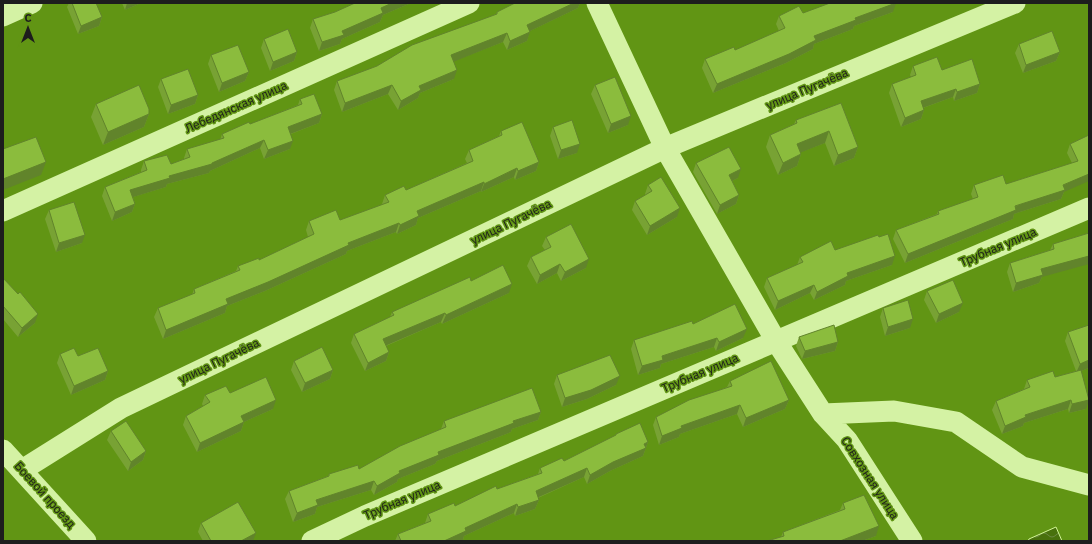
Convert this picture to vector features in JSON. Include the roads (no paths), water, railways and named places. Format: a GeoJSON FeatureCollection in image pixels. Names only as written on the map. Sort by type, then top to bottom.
{"type":"FeatureCollection","features":[{"type":"Feature","properties":{"kind":"street"},"geometry":{"type":"LineString","coordinates":[[3,16],[32,3]]}},
{"type":"Feature","properties":{"kind":"street","name":"Лебедянская улица"},"geometry":{"type":"LineString","coordinates":[[3,211],[470,3]]}},
{"type":"Feature","properties":{"kind":"street","name":"Совхозная улица"},"geometry":{"type":"LineString","coordinates":[[597,3],[665,148],[776,341],[823,414],[847,440],[912,541]]}},
{"type":"Feature","properties":{"kind":"street","name":"улица Пугачёва"},"geometry":{"type":"LineString","coordinates":[[22,470],[121,408],[665,148],[1015,3]]}},
{"type":"Feature","properties":{"kind":"street","name":"Трубная улица"},"geometry":{"type":"LineString","coordinates":[[312,541],[365,516],[1089,208]]}},
{"type":"Feature","properties":{"kind":"street"},"geometry":{"type":"LineString","coordinates":[[823,414],[894,411],[956,422],[1022,467],[1089,485]]}},
{"type":"Feature","properties":{"kind":"street","name":"Боевой проезд"},"geometry":{"type":"LineString","coordinates":[[3,450],[86,541]]}},
{"type":"Feature","properties":{"kind":"water"},"geometry":{"type":"Polygon","coordinates":[[[1056,527],[1062,541],[1028,541],[1029,539],[1056,527]]]}}]}
